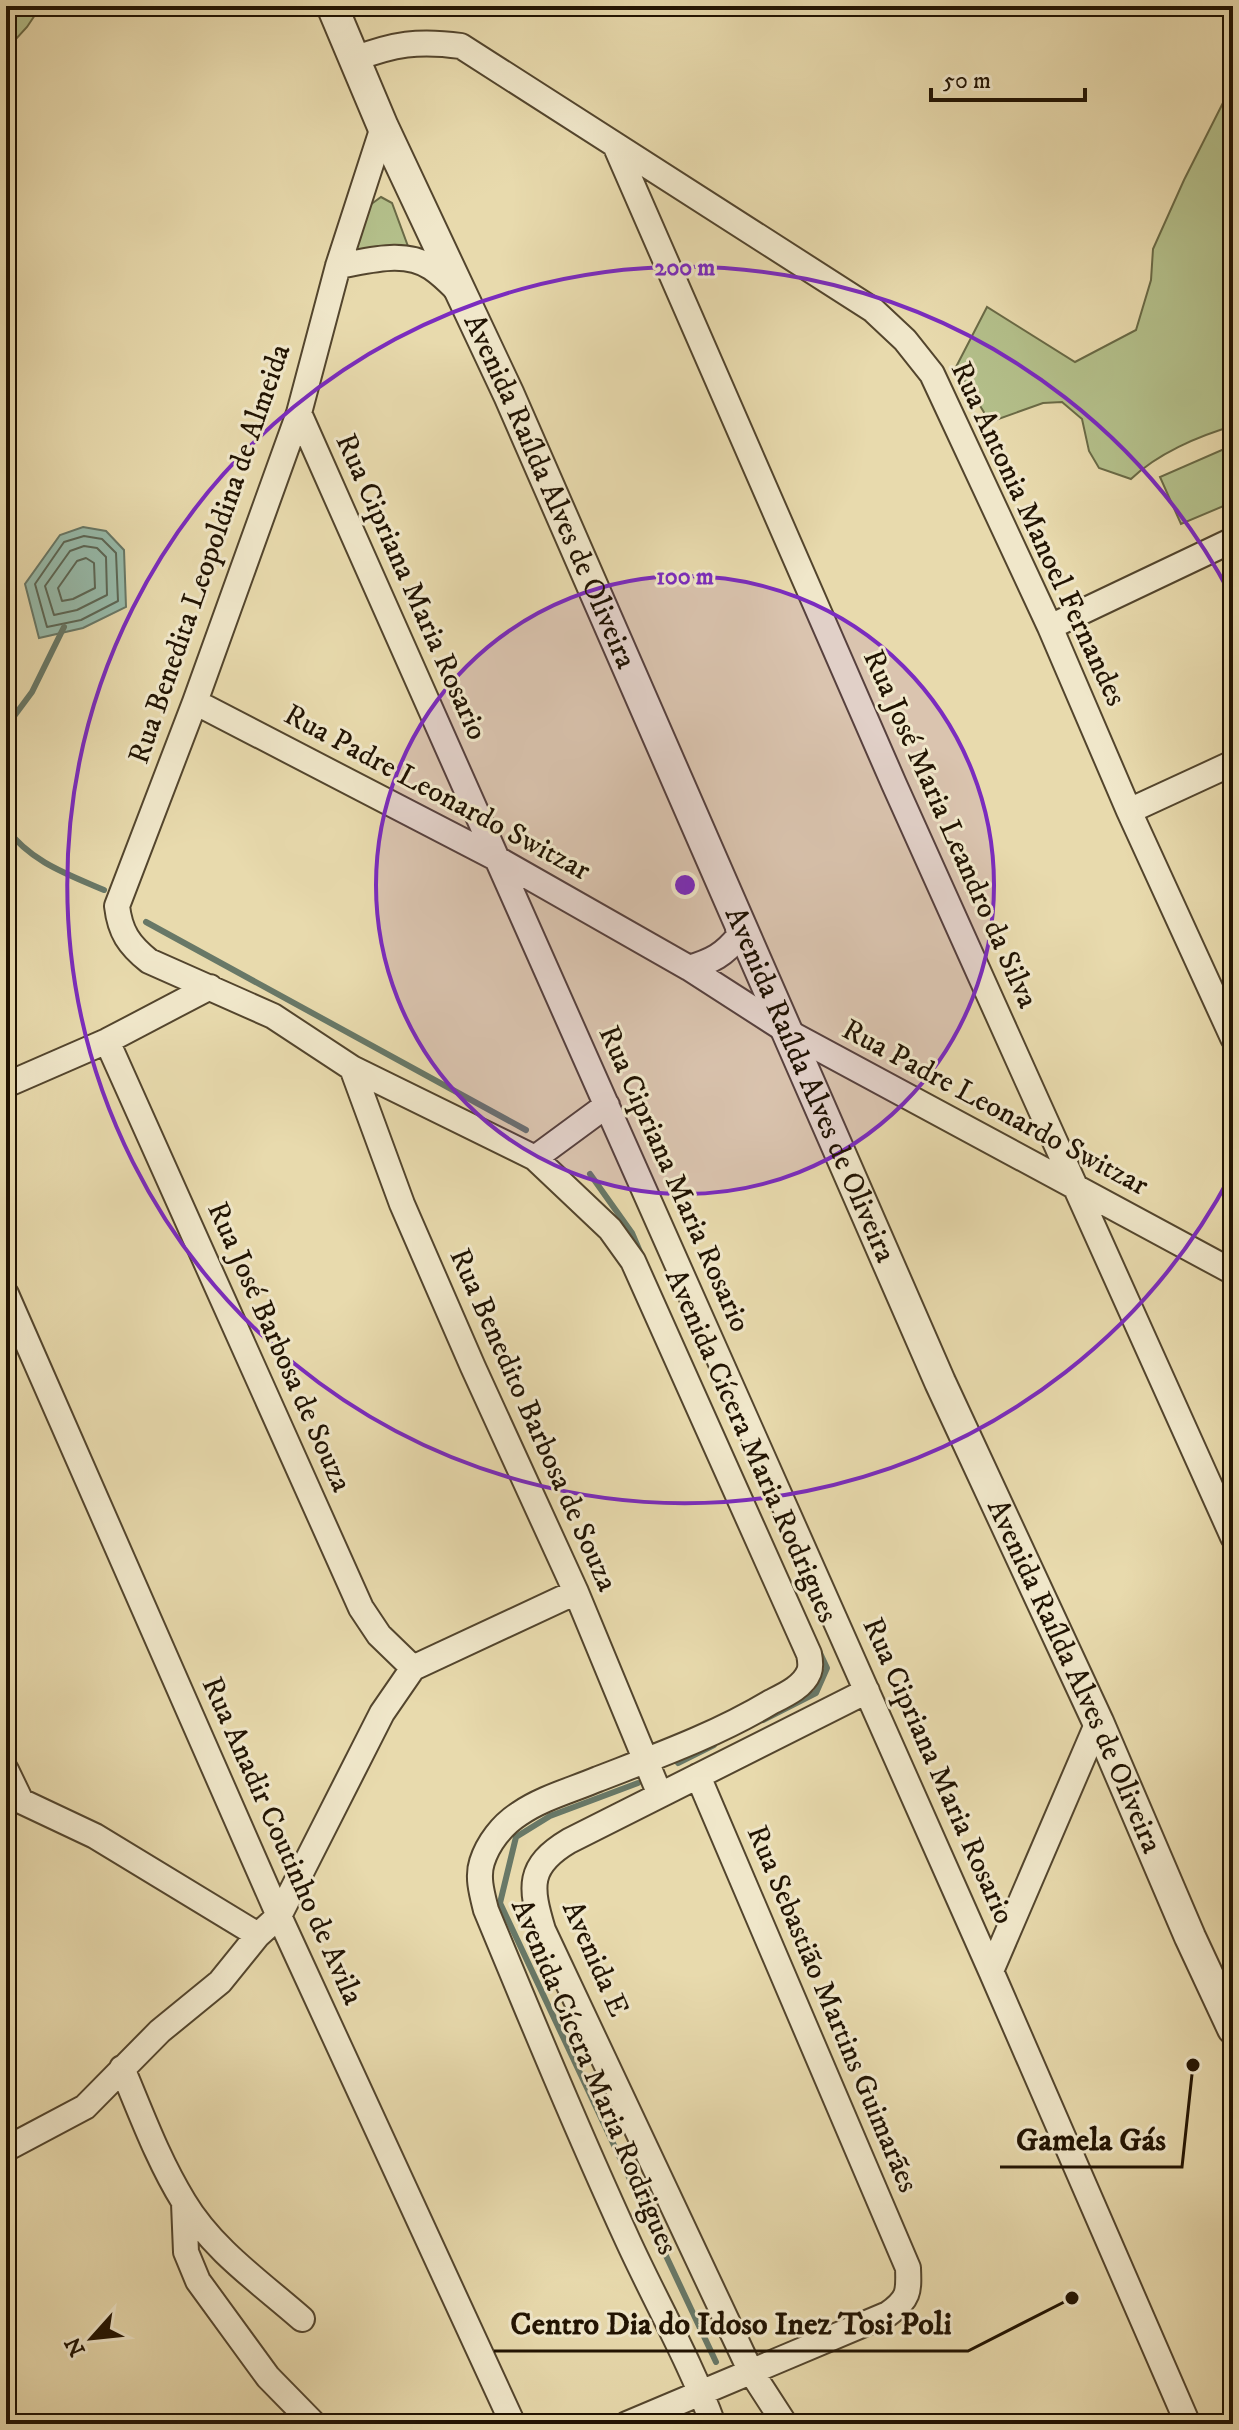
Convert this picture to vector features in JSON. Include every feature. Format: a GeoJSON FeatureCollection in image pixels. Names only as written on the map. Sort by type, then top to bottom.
{"type":"FeatureCollection","features":[{"type":"Feature","properties":{"kind":"street","name":"Avenida Raílda Alves de Oliveira"},"geometry":{"type":"LineString","coordinates":[[332,6],[383,127],[464,296],[737,920],[790,1033],[940,1382],[1098,1722],[1233,2029]]}},
{"type":"Feature","properties":{"kind":"street","name":"Rua Antonia Manoel Fernandes"},"geometry":{"type":"LineString","coordinates":[[354,59],[406,43],[434,42],[461,46],[873,310],[905,340],[932,374],[1050,627],[1129,811],[1223,988],[1233,1038]]}},
{"type":"Feature","properties":{"kind":"street","name":"Rua Benedita Leopoldina de Almeida"},"geometry":{"type":"LineString","coordinates":[[117,906],[195,702],[299,413],[338,266],[383,127]]}},
{"type":"Feature","properties":{"kind":"street","name":"Rua José Maria Leandro da Silva"},"geometry":{"type":"LineString","coordinates":[[615,145],[894,784],[1233,1537]]}},
{"type":"Feature","properties":{"kind":"street"},"geometry":{"type":"LineString","coordinates":[[338,266],[390,257],[410,259],[433,268],[464,296]]}},
{"type":"Feature","properties":{"kind":"street","name":"Rua Cipriana Maria Rosario"},"geometry":{"type":"LineString","coordinates":[[299,413],[991,1971],[1188,2424]]}},
{"type":"Feature","properties":{"kind":"street"},"geometry":{"type":"LineString","coordinates":[[1050,627],[1233,540]]}},
{"type":"Feature","properties":{"kind":"street","name":"Rua Padre Leonardo Switzar"},"geometry":{"type":"LineString","coordinates":[[195,702],[494,857],[689,968],[790,1033],[1233,1272]]}},
{"type":"Feature","properties":{"kind":"street"},"geometry":{"type":"LineString","coordinates":[[1129,811],[1233,763]]}},
{"type":"Feature","properties":{"kind":"street","name":"Avenida Cícera Maria Rodrigues"},"geometry":{"type":"LineString","coordinates":[[117,906],[123,936],[135,950],[162,968],[273,1016],[352,1068],[535,1158],[610,1229],[633,1261],[809,1654],[810,1670],[792,1691],[742,1720],[679,1749],[520,1813],[503,1827],[481,1864],[480,1885],[486,1910],[566,2105],[701,2392],[713,2424]]}},
{"type":"Feature","properties":{"kind":"street"},"geometry":{"type":"LineString","coordinates":[[689,968],[719,958],[729,949],[739,936],[737,920]]}},
{"type":"Feature","properties":{"kind":"street"},"geometry":{"type":"LineString","coordinates":[[6,1085],[107,1041],[210,987]]}},
{"type":"Feature","properties":{"kind":"street","name":"Rua José Barbosa de Souza"},"geometry":{"type":"LineString","coordinates":[[107,1041],[361,1608],[379,1635],[413,1668]]}},
{"type":"Feature","properties":{"kind":"street","name":"Rua Benedito Barbosa de Souza"},"geometry":{"type":"LineString","coordinates":[[352,1068],[408,1218],[576,1592],[660,1795]]}},
{"type":"Feature","properties":{"kind":"street"},"geometry":{"type":"LineString","coordinates":[[535,1158],[607,1105]]}},
{"type":"Feature","properties":{"kind":"street","name":"Rua Anadir Coutinho de Avila"},"geometry":{"type":"LineString","coordinates":[[6,1294],[279,1916],[510,2417]]}},
{"type":"Feature","properties":{"kind":"street"},"geometry":{"type":"LineString","coordinates":[[6,2149],[85,2107],[160,2031],[220,1982],[258,1935],[279,1916],[382,1713],[413,1668],[576,1592]]}},
{"type":"Feature","properties":{"kind":"street","name":"Avenida E"},"geometry":{"type":"LineString","coordinates":[[785,2424],[750,2370],[543,1930],[534,1899],[534,1876],[550,1852],[867,1691]]}},
{"type":"Feature","properties":{"kind":"street"},"geometry":{"type":"LineString","coordinates":[[991,1971],[1098,1722]]}},
{"type":"Feature","properties":{"kind":"street"},"geometry":{"type":"LineString","coordinates":[[6,1770],[13,1797],[95,1836],[258,1935]]}},
{"type":"Feature","properties":{"kind":"street","name":"Rua Sebastião Martins Guimarães"},"geometry":{"type":"LineString","coordinates":[[698,1776],[908,2268],[909,2290],[901,2304],[888,2314],[750,2370]]}},
{"type":"Feature","properties":{"kind":"street"},"geometry":{"type":"LineString","coordinates":[[122,2068],[158,2153],[184,2203],[209,2235],[302,2319]]}},
{"type":"Feature","properties":{"kind":"street"},"geometry":{"type":"LineString","coordinates":[[184,2203],[186,2252],[198,2281],[268,2377],[314,2424]]}},
{"type":"Feature","properties":{"kind":"street"},"geometry":{"type":"LineString","coordinates":[[627,2424],[750,2370]]}},
{"type":"Feature","properties":{"kind":"green space"},"geometry":{"type":"Polygon","coordinates":[[[6,6],[41,6],[6,50],[6,6]]]}},
{"type":"Feature","properties":{"kind":"green space"},"geometry":{"type":"Polygon","coordinates":[[[1233,83],[1233,426],[1179,447],[1131,479],[1099,468],[1089,451],[1082,419],[1062,402],[1043,403],[990,422],[956,367],[987,307],[1075,362],[1136,330],[1151,280],[1153,249],[1233,83]]]}},
{"type":"Feature","properties":{"kind":"green space"},"geometry":{"type":"Polygon","coordinates":[[[381,197],[392,203],[409,249],[355,249],[370,205],[381,197]]]}},
{"type":"Feature","properties":{"kind":"green space"},"geometry":{"type":"Polygon","coordinates":[[[1231,446],[1233,502],[1181,524],[1160,477],[1231,446]]]}},
{"type":"Feature","properties":{"kind":"water"},"geometry":{"type":"Polygon","coordinates":[[[83,527],[106,531],[124,550],[126,607],[83,628],[39,638],[25,584],[60,535],[83,527]]]}},
{"type":"Feature","properties":{"kind":"waterway"},"geometry":{"type":"LineString","coordinates":[[6,727],[32,692],[64,627]]}},
{"type":"Feature","properties":{"kind":"waterway"},"geometry":{"type":"LineString","coordinates":[[6,828],[38,858],[104,890]]}},
{"type":"Feature","properties":{"kind":"waterway"},"geometry":{"type":"LineString","coordinates":[[146,922],[526,1130]]}},
{"type":"Feature","properties":{"kind":"waterway"},"geometry":{"type":"LineString","coordinates":[[590,1174],[632,1233],[641,1254]]}},
{"type":"Feature","properties":{"kind":"waterway"},"geometry":{"type":"LineString","coordinates":[[763,1720],[816,1693],[827,1668],[819,1651]]}},
{"type":"Feature","properties":{"kind":"waterway"},"geometry":{"type":"LineString","coordinates":[[678,1763],[714,1745]]}},
{"type":"Feature","properties":{"kind":"waterway"},"geometry":{"type":"LineString","coordinates":[[638,1783],[550,1816],[516,1837],[500,1903],[716,2362]]}},
{"type":"Feature","properties":{"kind":"waterway"},"geometry":{"type":"LineString","coordinates":[[741,2416],[744,2424]]}},
{"type":"Feature","properties":{"kind":"place","name":"Gamela Gás"},"geometry":{"type":"Point","coordinates":[1193,2065]}},
{"type":"Feature","properties":{"kind":"place","name":"Centro Dia do Idoso Inez Tosi Poli"},"geometry":{"type":"Point","coordinates":[1072,2298]}}]}
